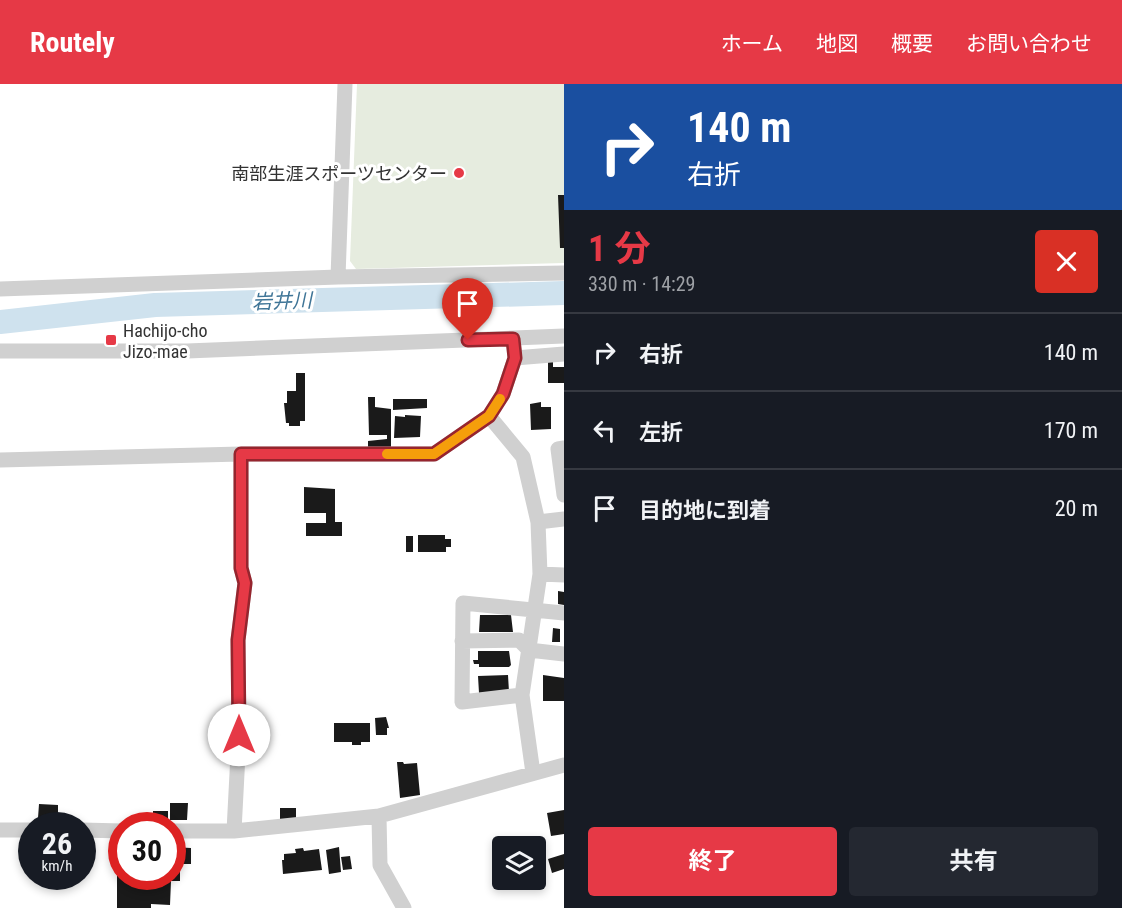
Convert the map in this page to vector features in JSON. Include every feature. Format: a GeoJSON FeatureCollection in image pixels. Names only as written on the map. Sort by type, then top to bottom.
{"type":"FeatureCollection","features":[{"type":"Feature","properties":{"kind":"street"},"geometry":{"type":"LineString","coordinates":[[338,278],[345,84]]}},
{"type":"Feature","properties":{"kind":"street"},"geometry":{"type":"LineString","coordinates":[[0,289],[564,273]]}},
{"type":"Feature","properties":{"kind":"street"},"geometry":{"type":"LineString","coordinates":[[0,351],[187,351],[564,336]]}},
{"type":"Feature","properties":{"kind":"street"},"geometry":{"type":"LineString","coordinates":[[0,460],[241,454],[434,454],[489,416],[503,394],[515,358],[513,339]]}},
{"type":"Feature","properties":{"kind":"street"},"geometry":{"type":"LineString","coordinates":[[515,358],[564,354]]}},
{"type":"Feature","properties":{"kind":"street"},"geometry":{"type":"LineString","coordinates":[[489,416],[523,457],[538,522],[540,574],[522,695],[533,773]]}},
{"type":"Feature","properties":{"kind":"street"},"geometry":{"type":"LineString","coordinates":[[564,448],[558,449],[564,495]]}},
{"type":"Feature","properties":{"kind":"street"},"geometry":{"type":"LineString","coordinates":[[234,831],[239,735],[238,640],[245,583],[241,568],[241,454]]}},
{"type":"Feature","properties":{"kind":"street"},"geometry":{"type":"LineString","coordinates":[[538,522],[564,519]]}},
{"type":"Feature","properties":{"kind":"street"},"geometry":{"type":"LineString","coordinates":[[540,574],[564,575]]}},
{"type":"Feature","properties":{"kind":"street"},"geometry":{"type":"LineString","coordinates":[[522,695],[462,702],[463,603],[564,613]]}},
{"type":"Feature","properties":{"kind":"street"},"geometry":{"type":"LineString","coordinates":[[462,641],[519,640],[529,651],[564,654]]}},
{"type":"Feature","properties":{"kind":"street"},"geometry":{"type":"LineString","coordinates":[[186,831],[234,831],[379,816],[564,765]]}},
{"type":"Feature","properties":{"kind":"street"},"geometry":{"type":"LineString","coordinates":[[379,816],[380,865],[404,908]]}},
{"type":"Feature","properties":{"kind":"street"},"geometry":{"type":"LineString","coordinates":[[0,830],[18,830]]}},
{"type":"Feature","properties":{"kind":"shaded area","name":"南部生涯スポーツセンター"},"geometry":{"type":"Polygon","coordinates":[[[357,84],[564,84],[564,263],[356,269],[350,261],[357,84]]]}},
{"type":"Feature","properties":{"kind":"building"},"geometry":{"type":"Polygon","coordinates":[[[558,195],[564,195],[564,248],[560,248],[558,195]]]}},
{"type":"Feature","properties":{"kind":"building"},"geometry":{"type":"Polygon","coordinates":[[[548,360],[553,360],[553,367],[564,367],[564,383],[548,383],[548,360]]]}},
{"type":"Feature","properties":{"kind":"building"},"geometry":{"type":"Polygon","coordinates":[[[296,373],[305,373],[305,421],[300,421],[300,426],[289,426],[289,423],[286,423],[284,403],[287,403],[287,391],[296,391],[296,373]]]}},
{"type":"Feature","properties":{"kind":"building"},"geometry":{"type":"Polygon","coordinates":[[[368,397],[375,397],[375,407],[391,409],[391,450],[368,450],[368,441],[387,439],[387,435],[369,435],[368,397]]]}},
{"type":"Feature","properties":{"kind":"building"},"geometry":{"type":"Polygon","coordinates":[[[393,399],[427,399],[427,408],[393,410],[393,399]]]}},
{"type":"Feature","properties":{"kind":"building"},"geometry":{"type":"Polygon","coordinates":[[[541,402],[541,407],[551,407],[551,429],[531,430],[530,404],[541,402]]]}},
{"type":"Feature","properties":{"kind":"building"},"geometry":{"type":"Polygon","coordinates":[[[405,415],[421,416],[420,437],[394,438],[395,416],[405,417],[405,415]]]}},
{"type":"Feature","properties":{"kind":"building"},"geometry":{"type":"Polygon","coordinates":[[[304,487],[335,489],[335,522],[342,522],[342,536],[306,536],[306,523],[326,523],[326,513],[304,513],[304,487]]]}},
{"type":"Feature","properties":{"kind":"building"},"geometry":{"type":"Polygon","coordinates":[[[418,535],[445,535],[445,539],[451,539],[451,547],[446,547],[446,552],[418,552],[418,535]]]}},
{"type":"Feature","properties":{"kind":"building"},"geometry":{"type":"Polygon","coordinates":[[[406,536],[413,536],[413,552],[406,552],[406,536]]]}},
{"type":"Feature","properties":{"kind":"building"},"geometry":{"type":"Polygon","coordinates":[[[558,591],[564,592],[564,605],[558,604],[558,591]]]}},
{"type":"Feature","properties":{"kind":"building"},"geometry":{"type":"Polygon","coordinates":[[[480,615],[511,615],[513,632],[479,632],[480,615]]]}},
{"type":"Feature","properties":{"kind":"building"},"geometry":{"type":"Polygon","coordinates":[[[553,628],[560,629],[560,642],[552,642],[553,628]]]}},
{"type":"Feature","properties":{"kind":"building"},"geometry":{"type":"Polygon","coordinates":[[[478,651],[509,651],[511,665],[509,667],[479,667],[479,664],[474,664],[473,660],[478,660],[478,651]]]}},
{"type":"Feature","properties":{"kind":"building"},"geometry":{"type":"Polygon","coordinates":[[[508,675],[509,692],[479,693],[478,676],[508,675]]]}},
{"type":"Feature","properties":{"kind":"building"},"geometry":{"type":"Polygon","coordinates":[[[543,675],[564,678],[564,701],[543,701],[543,675]]]}},
{"type":"Feature","properties":{"kind":"building"},"geometry":{"type":"Polygon","coordinates":[[[386,717],[389,728],[387,728],[387,735],[376,735],[375,718],[386,717]]]}},
{"type":"Feature","properties":{"kind":"building"},"geometry":{"type":"Polygon","coordinates":[[[334,723],[370,723],[370,742],[352,745],[352,742],[334,742],[334,723]]]}},
{"type":"Feature","properties":{"kind":"building"},"geometry":{"type":"Polygon","coordinates":[[[397,762],[417,763],[420,795],[400,798],[397,762]]]}},
{"type":"Feature","properties":{"kind":"building"},"geometry":{"type":"Polygon","coordinates":[[[170,803],[188,803],[187,820],[186,812],[170,812],[170,803]]]}},
{"type":"Feature","properties":{"kind":"building"},"geometry":{"type":"Polygon","coordinates":[[[39,804],[58,805],[58,812],[38,812],[39,804]]]}},
{"type":"Feature","properties":{"kind":"building"},"geometry":{"type":"Polygon","coordinates":[[[280,808],[296,808],[296,820],[280,821],[280,808]]]}},
{"type":"Feature","properties":{"kind":"building"},"geometry":{"type":"Polygon","coordinates":[[[564,810],[564,834],[551,836],[547,813],[564,810]]]}},
{"type":"Feature","properties":{"kind":"building"},"geometry":{"type":"Polygon","coordinates":[[[339,847],[341,872],[329,874],[326,850],[339,847]]]}},
{"type":"Feature","properties":{"kind":"building"},"geometry":{"type":"Polygon","coordinates":[[[186,848],[191,848],[191,864],[186,864],[186,848]]]}},
{"type":"Feature","properties":{"kind":"building"},"geometry":{"type":"Polygon","coordinates":[[[303,848],[304,851],[319,849],[322,870],[283,874],[284,854],[296,853],[295,849],[303,848]]]}},
{"type":"Feature","properties":{"kind":"building"},"geometry":{"type":"Polygon","coordinates":[[[564,854],[564,869],[552,873],[548,859],[564,854]]]}},
{"type":"Feature","properties":{"kind":"building"},"geometry":{"type":"Polygon","coordinates":[[[350,856],[352,869],[343,870],[341,857],[350,856]]]}},
{"type":"Feature","properties":{"kind":"building"},"geometry":{"type":"Polygon","coordinates":[[[117,890],[171,890],[170,905],[151,904],[151,908],[117,908],[117,890]]]}},
{"type":"Feature","properties":{"kind":"waterway","name":"岩井川"},"geometry":{"type":"LineString","coordinates":[[0,322],[155,305],[564,293]]}},
{"type":"Feature","properties":{"kind":"slow traffic"},"geometry":{"type":"LineString","coordinates":[[387,454],[434,454],[489,416],[500,399]]}},
{"type":"Feature","properties":{"kind":"place","name":"南部生涯スポーツセンター"},"geometry":{"type":"Point","coordinates":[459,173]}},
{"type":"Feature","properties":{"kind":"place","name":"Hachijo-cho Jizo-mae"},"geometry":{"type":"Point","coordinates":[111,340]}},
{"type":"Feature","properties":{"kind":"route"},"geometry":{"type":"LineString","coordinates":[[239,735],[238,640],[245,583],[241,568],[241,454],[434,454],[489,416],[503,394],[515,358],[513,339],[468,340]]}}]}
